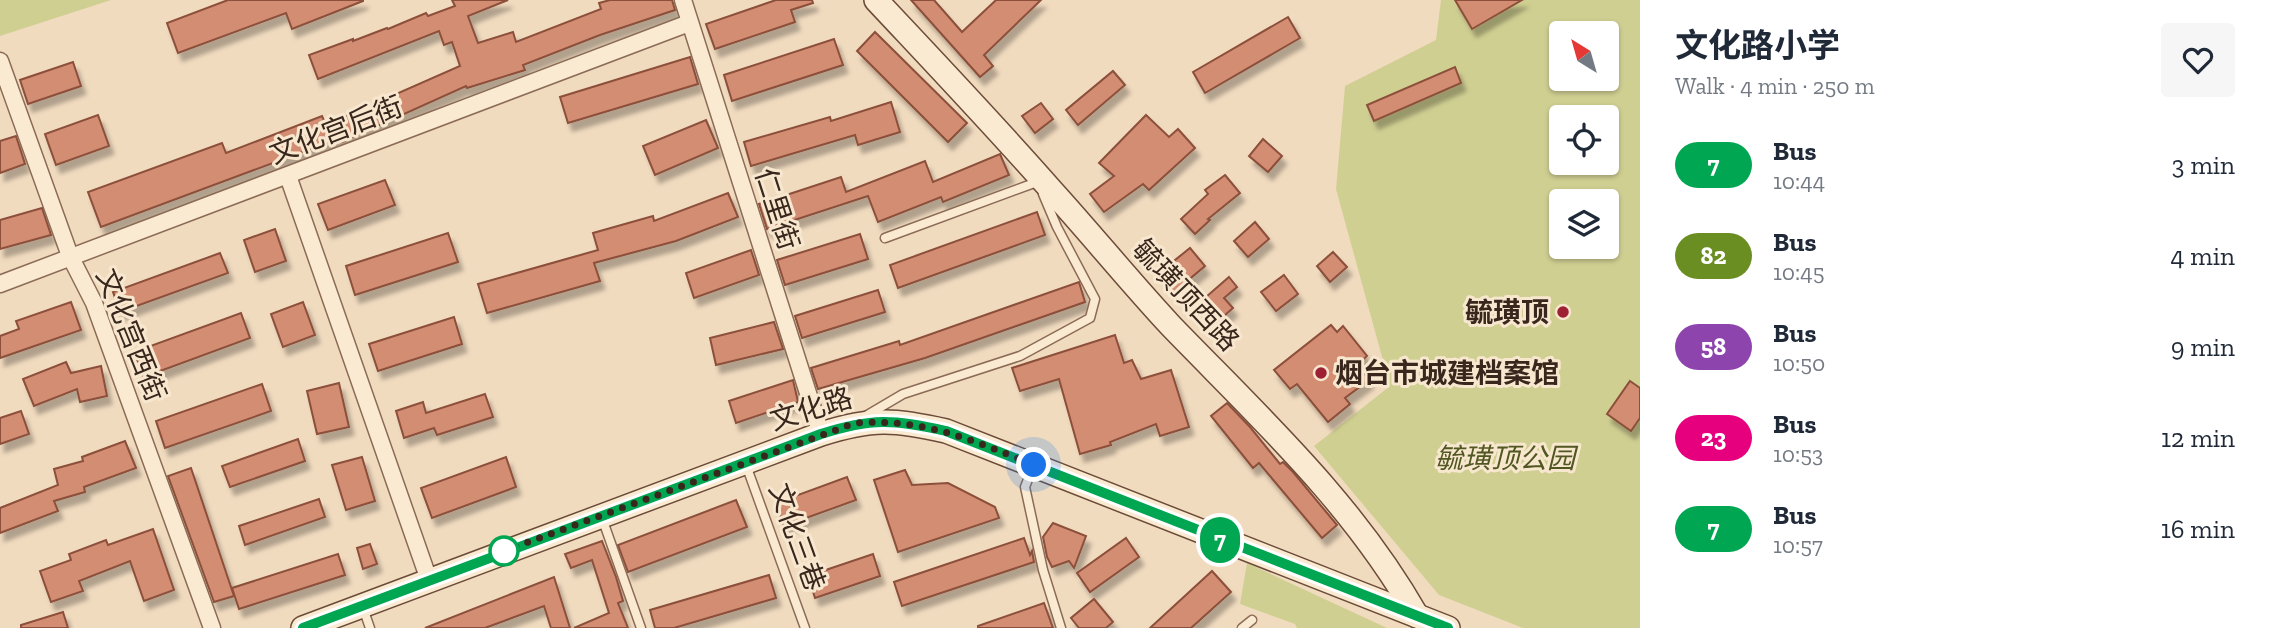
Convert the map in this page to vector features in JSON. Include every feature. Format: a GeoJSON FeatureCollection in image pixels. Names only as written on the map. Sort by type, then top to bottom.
{"type":"FeatureCollection","features":[{"type":"Feature","properties":{"kind":"main road","name":"毓璜顶西路"},"geometry":{"type":"LineString","coordinates":[[876,0],[1017,152],[1170,324],[1304,461],[1367,539],[1395,578],[1417,616]]}},
{"type":"Feature","properties":{"kind":"main road","name":"文化路"},"geometry":{"type":"LineString","coordinates":[[303,628],[821,434],[855,423],[898,422],[946,431],[1417,616]]}},
{"type":"Feature","properties":{"kind":"main road"},"geometry":{"type":"LineString","coordinates":[[1417,616],[1448,628]]}},
{"type":"Feature","properties":{"kind":"street","name":"仁里街"},"geometry":{"type":"LineString","coordinates":[[683,0],[821,434]]}},
{"type":"Feature","properties":{"kind":"street","name":"文化宫后街"},"geometry":{"type":"LineString","coordinates":[[0,284],[690,23]]}},
{"type":"Feature","properties":{"kind":"street","name":"文化宫西街"},"geometry":{"type":"LineString","coordinates":[[0,61],[70,256],[94,303],[212,628]]}},
{"type":"Feature","properties":{"kind":"street"},"geometry":{"type":"LineString","coordinates":[[288,176],[429,580]]}},
{"type":"Feature","properties":{"kind":"lane"},"geometry":{"type":"LineString","coordinates":[[855,423],[903,394],[1020,356],[1090,318],[1096,299],[1057,227],[1037,182],[1017,152]]}},
{"type":"Feature","properties":{"kind":"lane"},"geometry":{"type":"LineString","coordinates":[[886,239],[1037,182]]}},
{"type":"Feature","properties":{"kind":"lane","name":"文化三巷"},"geometry":{"type":"LineString","coordinates":[[745,462],[805,628]]}},
{"type":"Feature","properties":{"kind":"lane"},"geometry":{"type":"LineString","coordinates":[[1034,465],[1025,487],[1043,570],[1060,628]]}},
{"type":"Feature","properties":{"kind":"lane"},"geometry":{"type":"LineString","coordinates":[[601,515],[641,628]]}},
{"type":"Feature","properties":{"kind":"lane"},"geometry":{"type":"LineString","coordinates":[[361,605],[370,628]]}},
{"type":"Feature","properties":{"kind":"lane"},"geometry":{"type":"LineString","coordinates":[[1242,628],[1251,620]]}},
{"type":"Feature","properties":{"kind":"green space"},"geometry":{"type":"Polygon","coordinates":[[[0,0],[111,0],[0,36],[0,0]]]}},
{"type":"Feature","properties":{"kind":"green space","name":"毓璜顶公园"},"geometry":{"type":"Polygon","coordinates":[[[1441,0],[1640,0],[1640,628],[1523,628],[1439,595],[1314,446],[1390,386],[1336,189],[1345,86],[1436,40],[1441,0]]]}},
{"type":"Feature","properties":{"kind":"green space"},"geometry":{"type":"Polygon","coordinates":[[[1247,563],[1387,628],[1297,628],[1295,624],[1240,604],[1247,563]]]}},
{"type":"Feature","properties":{"kind":"building"},"geometry":{"type":"Polygon","coordinates":[[[228,0],[363,1],[292,29],[286,13],[178,53],[167,23],[228,0]]]}},
{"type":"Feature","properties":{"kind":"building"},"geometry":{"type":"Polygon","coordinates":[[[452,0],[508,0],[468,16],[478,43],[513,32],[516,42],[601,9],[599,3],[610,0],[672,0],[675,10],[523,65],[525,70],[467,88],[466,86],[342,142],[340,138],[101,227],[88,192],[222,143],[226,153],[322,116],[326,125],[460,66],[452,42],[444,45],[439,31],[318,79],[309,55],[388,29],[426,13],[428,16],[455,6],[452,0]]]}},
{"type":"Feature","properties":{"kind":"building"},"geometry":{"type":"Polygon","coordinates":[[[776,0],[812,0],[813,3],[791,10],[795,22],[715,49],[706,24],[776,0]]]}},
{"type":"Feature","properties":{"kind":"building"},"geometry":{"type":"Polygon","coordinates":[[[911,0],[934,0],[962,32],[996,0],[1041,0],[984,55],[993,66],[980,77],[911,0]]]}},
{"type":"Feature","properties":{"kind":"building"},"geometry":{"type":"Polygon","coordinates":[[[1455,0],[1522,0],[1472,29],[1455,0]]]}},
{"type":"Feature","properties":{"kind":"building"},"geometry":{"type":"Polygon","coordinates":[[[1288,17],[1300,38],[1205,93],[1193,72],[1288,17]]]}},
{"type":"Feature","properties":{"kind":"building"},"geometry":{"type":"Polygon","coordinates":[[[875,32],[967,123],[948,142],[857,51],[875,32]]]}},
{"type":"Feature","properties":{"kind":"building"},"geometry":{"type":"Polygon","coordinates":[[[834,39],[843,65],[732,101],[724,75],[834,39]]]}},
{"type":"Feature","properties":{"kind":"building"},"geometry":{"type":"Polygon","coordinates":[[[690,57],[698,84],[568,123],[560,97],[690,57]]]}},
{"type":"Feature","properties":{"kind":"building"},"geometry":{"type":"Polygon","coordinates":[[[73,62],[81,86],[28,104],[20,80],[73,62]]]}},
{"type":"Feature","properties":{"kind":"building"},"geometry":{"type":"Polygon","coordinates":[[[1455,67],[1461,83],[1374,121],[1367,105],[1455,67]]]}},
{"type":"Feature","properties":{"kind":"building"},"geometry":{"type":"Polygon","coordinates":[[[1113,71],[1125,85],[1078,125],[1066,110],[1113,71]]]}},
{"type":"Feature","properties":{"kind":"building"},"geometry":{"type":"Polygon","coordinates":[[[891,102],[900,132],[858,145],[855,135],[751,166],[744,142],[830,117],[831,121],[891,102]]]}},
{"type":"Feature","properties":{"kind":"building"},"geometry":{"type":"Polygon","coordinates":[[[1041,103],[1053,119],[1035,133],[1022,116],[1041,103]]]}},
{"type":"Feature","properties":{"kind":"building"},"geometry":{"type":"Polygon","coordinates":[[[98,115],[109,146],[56,165],[45,134],[98,115]]]}},
{"type":"Feature","properties":{"kind":"building"},"geometry":{"type":"Polygon","coordinates":[[[1146,115],[1169,137],[1178,129],[1195,148],[1149,190],[1143,184],[1104,212],[1090,194],[1114,176],[1099,163],[1146,115]]]}},
{"type":"Feature","properties":{"kind":"building"},"geometry":{"type":"Polygon","coordinates":[[[706,120],[718,148],[655,175],[643,146],[706,120]]]}},
{"type":"Feature","properties":{"kind":"building"},"geometry":{"type":"Polygon","coordinates":[[[16,136],[25,164],[0,173],[0,141],[16,136]]]}},
{"type":"Feature","properties":{"kind":"building"},"geometry":{"type":"Polygon","coordinates":[[[1263,139],[1282,156],[1268,172],[1249,156],[1263,139]]]}},
{"type":"Feature","properties":{"kind":"building"},"geometry":{"type":"Polygon","coordinates":[[[1000,154],[1009,175],[943,202],[941,197],[878,222],[868,196],[767,229],[759,204],[841,177],[846,192],[925,161],[933,182],[1000,154]]]}},
{"type":"Feature","properties":{"kind":"building"},"geometry":{"type":"Polygon","coordinates":[[[1225,175],[1240,193],[1208,219],[1210,220],[1195,234],[1181,219],[1208,194],[1205,190],[1225,175]]]}},
{"type":"Feature","properties":{"kind":"building"},"geometry":{"type":"Polygon","coordinates":[[[385,180],[395,205],[328,230],[318,204],[385,180]]]}},
{"type":"Feature","properties":{"kind":"building"},"geometry":{"type":"Polygon","coordinates":[[[728,193],[738,217],[676,241],[594,263],[600,281],[487,313],[478,284],[598,250],[593,233],[653,216],[654,221],[728,193]]]}},
{"type":"Feature","properties":{"kind":"building"},"geometry":{"type":"Polygon","coordinates":[[[42,208],[51,235],[0,249],[0,220],[42,208]]]}},
{"type":"Feature","properties":{"kind":"building"},"geometry":{"type":"Polygon","coordinates":[[[1037,212],[1045,235],[898,288],[890,265],[1037,212]]]}},
{"type":"Feature","properties":{"kind":"building"},"geometry":{"type":"Polygon","coordinates":[[[1255,222],[1269,239],[1248,257],[1234,241],[1255,222]]]}},
{"type":"Feature","properties":{"kind":"building"},"geometry":{"type":"Polygon","coordinates":[[[275,229],[286,261],[255,272],[244,240],[275,229]]]}},
{"type":"Feature","properties":{"kind":"building"},"geometry":{"type":"Polygon","coordinates":[[[448,233],[458,262],[355,295],[346,266],[448,233]]]}},
{"type":"Feature","properties":{"kind":"building"},"geometry":{"type":"Polygon","coordinates":[[[860,234],[868,259],[785,285],[777,260],[860,234]]]}},
{"type":"Feature","properties":{"kind":"building"},"geometry":{"type":"Polygon","coordinates":[[[1190,248],[1205,266],[1174,292],[1159,273],[1190,248]]]}},
{"type":"Feature","properties":{"kind":"building"},"geometry":{"type":"Polygon","coordinates":[[[751,250],[759,275],[694,298],[686,273],[751,250]]]}},
{"type":"Feature","properties":{"kind":"building"},"geometry":{"type":"Polygon","coordinates":[[[1333,252],[1347,267],[1330,282],[1317,266],[1333,252]]]}},
{"type":"Feature","properties":{"kind":"building"},"geometry":{"type":"Polygon","coordinates":[[[220,253],[228,273],[120,312],[113,292],[220,253]]]}},
{"type":"Feature","properties":{"kind":"building"},"geometry":{"type":"Polygon","coordinates":[[[1284,275],[1298,294],[1276,311],[1261,292],[1284,275]]]}},
{"type":"Feature","properties":{"kind":"building"},"geometry":{"type":"Polygon","coordinates":[[[1229,277],[1237,287],[1224,298],[1233,308],[1216,323],[1199,303],[1229,277]]]}},
{"type":"Feature","properties":{"kind":"building"},"geometry":{"type":"Polygon","coordinates":[[[1079,282],[1085,302],[925,358],[818,389],[811,368],[899,341],[900,345],[1079,282]]]}},
{"type":"Feature","properties":{"kind":"building"},"geometry":{"type":"Polygon","coordinates":[[[878,290],[885,312],[802,338],[795,316],[878,290]]]}},
{"type":"Feature","properties":{"kind":"building"},"geometry":{"type":"Polygon","coordinates":[[[71,302],[81,330],[0,358],[0,336],[19,329],[16,321],[71,302]]]}},
{"type":"Feature","properties":{"kind":"building"},"geometry":{"type":"Polygon","coordinates":[[[303,302],[315,335],[283,347],[271,314],[303,302]]]}},
{"type":"Feature","properties":{"kind":"building"},"geometry":{"type":"Polygon","coordinates":[[[241,313],[250,338],[144,377],[134,352],[241,313]]]}},
{"type":"Feature","properties":{"kind":"building"},"geometry":{"type":"Polygon","coordinates":[[[454,317],[462,344],[378,371],[369,344],[454,317]]]}},
{"type":"Feature","properties":{"kind":"building"},"geometry":{"type":"Polygon","coordinates":[[[774,322],[783,349],[716,365],[710,338],[774,322]]]}},
{"type":"Feature","properties":{"kind":"building","name":"烟台市城建档案馆"},"geometry":{"type":"Polygon","coordinates":[[[1331,325],[1337,332],[1343,326],[1367,356],[1357,365],[1369,380],[1345,398],[1350,404],[1328,422],[1297,384],[1290,389],[1274,370],[1331,325]]]}},
{"type":"Feature","properties":{"kind":"building"},"geometry":{"type":"Polygon","coordinates":[[[1115,335],[1124,363],[1132,360],[1141,379],[1171,370],[1189,427],[1160,436],[1156,424],[1110,442],[1111,445],[1080,454],[1059,379],[1020,391],[1012,368],[1115,335]]]}},
{"type":"Feature","properties":{"kind":"building"},"geometry":{"type":"Polygon","coordinates":[[[66,362],[71,373],[101,366],[107,396],[80,402],[77,389],[34,406],[23,379],[66,362]]]}},
{"type":"Feature","properties":{"kind":"building"},"geometry":{"type":"Polygon","coordinates":[[[793,380],[798,402],[736,423],[729,401],[793,380]]]}},
{"type":"Feature","properties":{"kind":"building"},"geometry":{"type":"Polygon","coordinates":[[[1630,381],[1640,388],[1640,418],[1631,431],[1607,414],[1630,381]]]}},
{"type":"Feature","properties":{"kind":"building"},"geometry":{"type":"Polygon","coordinates":[[[339,383],[349,427],[317,434],[307,391],[339,383]]]}},
{"type":"Feature","properties":{"kind":"building"},"geometry":{"type":"Polygon","coordinates":[[[262,384],[271,411],[165,448],[156,421],[262,384]]]}},
{"type":"Feature","properties":{"kind":"building"},"geometry":{"type":"Polygon","coordinates":[[[485,394],[493,417],[437,435],[434,428],[404,438],[396,411],[423,402],[426,413],[485,394]]]}},
{"type":"Feature","properties":{"kind":"building"},"geometry":{"type":"Polygon","coordinates":[[[1227,403],[1280,464],[1283,462],[1293,472],[1337,525],[1322,538],[1259,463],[1253,468],[1211,416],[1227,403]]]}},
{"type":"Feature","properties":{"kind":"building"},"geometry":{"type":"Polygon","coordinates":[[[21,411],[29,434],[0,444],[0,418],[21,411]]]}},
{"type":"Feature","properties":{"kind":"building"},"geometry":{"type":"Polygon","coordinates":[[[298,439],[305,461],[230,487],[222,466],[298,439]]]}},
{"type":"Feature","properties":{"kind":"building"},"geometry":{"type":"Polygon","coordinates":[[[125,441],[136,468],[84,487],[85,492],[54,501],[58,511],[0,533],[0,508],[58,485],[54,469],[83,461],[82,457],[125,441]]]}},
{"type":"Feature","properties":{"kind":"building"},"geometry":{"type":"Polygon","coordinates":[[[362,457],[375,501],[346,510],[332,465],[362,457]]]}},
{"type":"Feature","properties":{"kind":"building"},"geometry":{"type":"Polygon","coordinates":[[[506,457],[516,487],[432,518],[421,488],[506,457]]]}},
{"type":"Feature","properties":{"kind":"building"},"geometry":{"type":"Polygon","coordinates":[[[191,468],[234,596],[214,602],[168,476],[191,468]]]}},
{"type":"Feature","properties":{"kind":"building"},"geometry":{"type":"Polygon","coordinates":[[[905,470],[912,485],[948,483],[995,507],[999,518],[898,552],[874,480],[905,470]]]}},
{"type":"Feature","properties":{"kind":"building"},"geometry":{"type":"Polygon","coordinates":[[[847,477],[856,500],[784,526],[776,503],[847,477]]]}},
{"type":"Feature","properties":{"kind":"building"},"geometry":{"type":"Polygon","coordinates":[[[319,499],[325,517],[245,545],[239,526],[319,499]]]}},
{"type":"Feature","properties":{"kind":"building"},"geometry":{"type":"Polygon","coordinates":[[[736,500],[747,527],[628,572],[618,545],[736,500]]]}},
{"type":"Feature","properties":{"kind":"building"},"geometry":{"type":"Polygon","coordinates":[[[1053,523],[1086,536],[1074,568],[1069,561],[1052,567],[1047,557],[1043,537],[1053,523]]]}},
{"type":"Feature","properties":{"kind":"building"},"geometry":{"type":"Polygon","coordinates":[[[153,529],[174,590],[144,601],[130,561],[79,581],[83,591],[51,602],[40,571],[71,560],[69,554],[106,540],[108,545],[153,529]]]}},
{"type":"Feature","properties":{"kind":"building"},"geometry":{"type":"Polygon","coordinates":[[[1024,538],[1030,555],[1032,551],[1034,562],[902,606],[894,582],[1024,538]]]}},
{"type":"Feature","properties":{"kind":"building"},"geometry":{"type":"Polygon","coordinates":[[[1126,538],[1139,557],[1090,592],[1077,573],[1126,538]]]}},
{"type":"Feature","properties":{"kind":"building"},"geometry":{"type":"Polygon","coordinates":[[[602,541],[616,577],[623,601],[618,603],[628,628],[574,628],[609,613],[592,560],[571,568],[565,554],[602,541]]]}},
{"type":"Feature","properties":{"kind":"building"},"geometry":{"type":"Polygon","coordinates":[[[370,544],[377,564],[363,569],[357,548],[370,544]]]}},
{"type":"Feature","properties":{"kind":"building"},"geometry":{"type":"Polygon","coordinates":[[[338,554],[345,575],[239,609],[232,588],[338,554]]]}},
{"type":"Feature","properties":{"kind":"building"},"geometry":{"type":"Polygon","coordinates":[[[873,554],[880,576],[815,598],[808,576],[873,554]]]}},
{"type":"Feature","properties":{"kind":"building"},"geometry":{"type":"Polygon","coordinates":[[[1212,571],[1231,592],[1191,628],[1150,628],[1212,571]]]}},
{"type":"Feature","properties":{"kind":"building"},"geometry":{"type":"Polygon","coordinates":[[[769,575],[776,598],[674,628],[655,628],[650,610],[769,575]]]}},
{"type":"Feature","properties":{"kind":"building"},"geometry":{"type":"Polygon","coordinates":[[[554,577],[570,628],[551,628],[544,606],[485,628],[425,628],[554,577]]]}},
{"type":"Feature","properties":{"kind":"building"},"geometry":{"type":"Polygon","coordinates":[[[1094,599],[1113,622],[1106,628],[1079,628],[1071,618],[1094,599]]]}},
{"type":"Feature","properties":{"kind":"building"},"geometry":{"type":"Polygon","coordinates":[[[1044,603],[1053,628],[978,628],[978,626],[1044,603]]]}},
{"type":"Feature","properties":{"kind":"building"},"geometry":{"type":"Polygon","coordinates":[[[63,612],[68,628],[21,628],[21,625],[63,612]]]}},
{"type":"Feature","properties":{"kind":"bus line","name":"7"},"geometry":{"type":"LineString","coordinates":[[303,628],[821,434],[855,423],[879,421],[946,431],[1448,628]]}},
{"type":"Feature","properties":{"kind":"place","name":"毓璜顶"},"geometry":{"type":"Point","coordinates":[1563,312]}},
{"type":"Feature","properties":{"kind":"place","name":"烟台市城建档案馆"},"geometry":{"type":"Point","coordinates":[1321,373]}},
{"type":"Feature","properties":{"kind":"route"},"geometry":{"type":"LineString","coordinates":[[504,551],[855,423],[879,421],[925,426],[946,431],[1034,465]]}}]}
